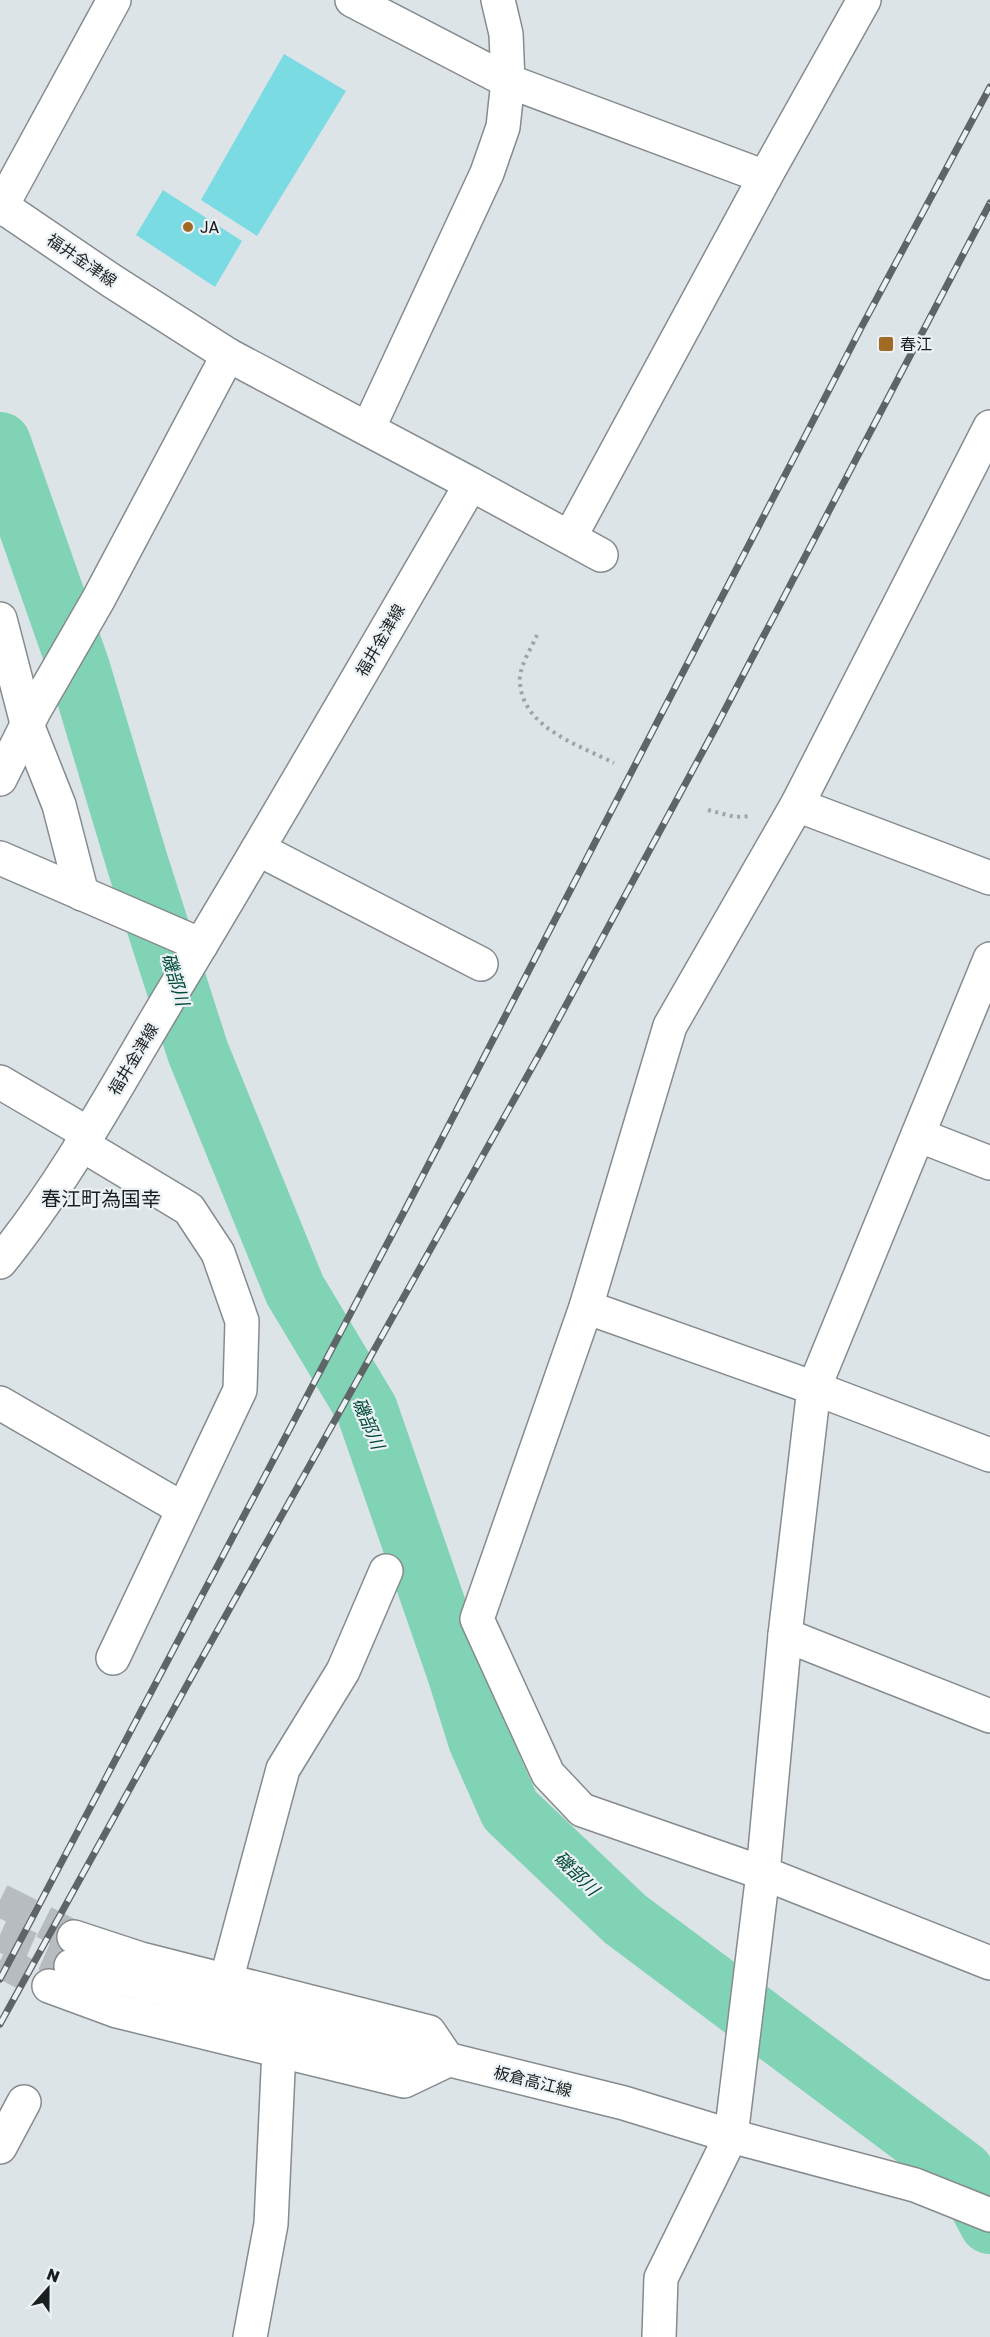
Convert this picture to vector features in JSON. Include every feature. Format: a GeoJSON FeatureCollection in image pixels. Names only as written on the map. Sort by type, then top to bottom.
{"type":"FeatureCollection","features":[{"type":"Feature","properties":{"kind":"street"},"geometry":{"type":"LineString","coordinates":[[1,207],[114,0]]}},
{"type":"Feature","properties":{"kind":"street"},"geometry":{"type":"LineString","coordinates":[[352,0],[508,81],[765,177]]}},
{"type":"Feature","properties":{"kind":"street"},"geometry":{"type":"LineString","coordinates":[[368,429],[487,173],[502,127],[508,81],[506,34],[498,0]]}},
{"type":"Feature","properties":{"kind":"street"},"geometry":{"type":"LineString","coordinates":[[570,537],[765,177],[864,0]]}},
{"type":"Feature","properties":{"kind":"street","name":"福井金津線"},"geometry":{"type":"LineString","coordinates":[[0,1262],[38,1211],[225,906],[471,484],[228,355],[1,207]]}},
{"type":"Feature","properties":{"kind":"street"},"geometry":{"type":"LineString","coordinates":[[0,779],[228,355]]}},
{"type":"Feature","properties":{"kind":"street"},"geometry":{"type":"LineString","coordinates":[[990,427],[797,805],[670,1026],[586,1307],[477,1619],[548,1774],[582,1810],[763,1873],[990,1964]]}},
{"type":"Feature","properties":{"kind":"street"},"geometry":{"type":"LineString","coordinates":[[471,484],[601,555]]}},
{"type":"Feature","properties":{"kind":"street"},"geometry":{"type":"LineString","coordinates":[[0,619],[88,897]]}},
{"type":"Feature","properties":{"kind":"street"},"geometry":{"type":"LineString","coordinates":[[797,805],[990,878]]}},
{"type":"Feature","properties":{"kind":"street"},"geometry":{"type":"LineString","coordinates":[[258,849],[481,963]]}},
{"type":"Feature","properties":{"kind":"street"},"geometry":{"type":"LineString","coordinates":[[0,858],[201,945]]}},
{"type":"Feature","properties":{"kind":"street"},"geometry":{"type":"LineString","coordinates":[[659,2337],[661,2278],[731,2136],[763,1873],[785,1635],[814,1388],[990,959]]}},
{"type":"Feature","properties":{"kind":"street"},"geometry":{"type":"LineString","coordinates":[[0,1082],[189,1209],[218,1253],[242,1321],[240,1390],[113,1658]]}},
{"type":"Feature","properties":{"kind":"street"},"geometry":{"type":"LineString","coordinates":[[918,1135],[990,1163]]}},
{"type":"Feature","properties":{"kind":"street"},"geometry":{"type":"LineString","coordinates":[[586,1307],[814,1388],[990,1455]]}},
{"type":"Feature","properties":{"kind":"street"},"geometry":{"type":"LineString","coordinates":[[0,1403],[183,1509]]}},
{"type":"Feature","properties":{"kind":"street"},"geometry":{"type":"LineString","coordinates":[[226,1981],[283,1769],[343,1671],[386,1571]]}},
{"type":"Feature","properties":{"kind":"street"},"geometry":{"type":"LineString","coordinates":[[785,1635],[990,1716]]}},
{"type":"Feature","properties":{"kind":"street"},"geometry":{"type":"LineString","coordinates":[[141,1959],[429,2032],[448,2060],[404,2081],[117,2011],[64,1963],[141,1959]]}},
{"type":"Feature","properties":{"kind":"street","name":"板倉高江線"},"geometry":{"type":"LineString","coordinates":[[64,1963],[624,2103],[731,2136],[915,2185],[990,2214]]}},
{"type":"Feature","properties":{"kind":"street"},"geometry":{"type":"LineString","coordinates":[[250,2337],[271,2224],[279,2049]]}},
{"type":"Feature","properties":{"kind":"street"},"geometry":{"type":"LineString","coordinates":[[0,2147],[24,2102]]}},
{"type":"Feature","properties":{"kind":"path"},"geometry":{"type":"LineString","coordinates":[[537,635],[521,672],[519,683],[526,709],[542,725],[614,763]]}},
{"type":"Feature","properties":{"kind":"building"},"geometry":{"type":"Polygon","coordinates":[[[284,54],[346,91],[257,236],[201,200],[284,54]]]}},
{"type":"Feature","properties":{"kind":"building"},"geometry":{"type":"Polygon","coordinates":[[[163,190],[242,241],[215,287],[136,235],[163,190]]]}},
{"type":"Feature","properties":{"kind":"waterway","name":"磯部川"},"geometry":{"type":"LineString","coordinates":[[0,443],[79,668],[138,865],[198,1052],[295,1290],[367,1410],[479,1740],[510,1810],[625,1919],[963,2172],[990,2223]]}},
{"type":"Feature","properties":{"kind":"tunnel"},"geometry":{"type":"LineString","coordinates":[[0,1900],[74,1937]]}},
{"type":"Feature","properties":{"kind":"tunnel"},"geometry":{"type":"LineString","coordinates":[[0,1935],[71,1966]]}},
{"type":"Feature","properties":{"kind":"tunnel"},"geometry":{"type":"LineString","coordinates":[[0,1961],[49,1986]]}},
{"type":"Feature","properties":{"kind":"railway"},"geometry":{"type":"LineString","coordinates":[[0,1979],[406,1208],[861,328],[990,87]]}},
{"type":"Feature","properties":{"kind":"railway"},"geometry":{"type":"LineString","coordinates":[[0,2024],[544,1046],[717,725],[990,203]]}},
{"type":"Feature","properties":{"kind":"place","name":"JA"},"geometry":{"type":"Point","coordinates":[188,227]}},
{"type":"Feature","properties":{"kind":"place","name":"春江"},"geometry":{"type":"Point","coordinates":[886,344]}},
{"type":"Feature","properties":{"kind":"district","name":"春江町為国幸"},"geometry":{"type":"Point","coordinates":[101,1198]}}]}
